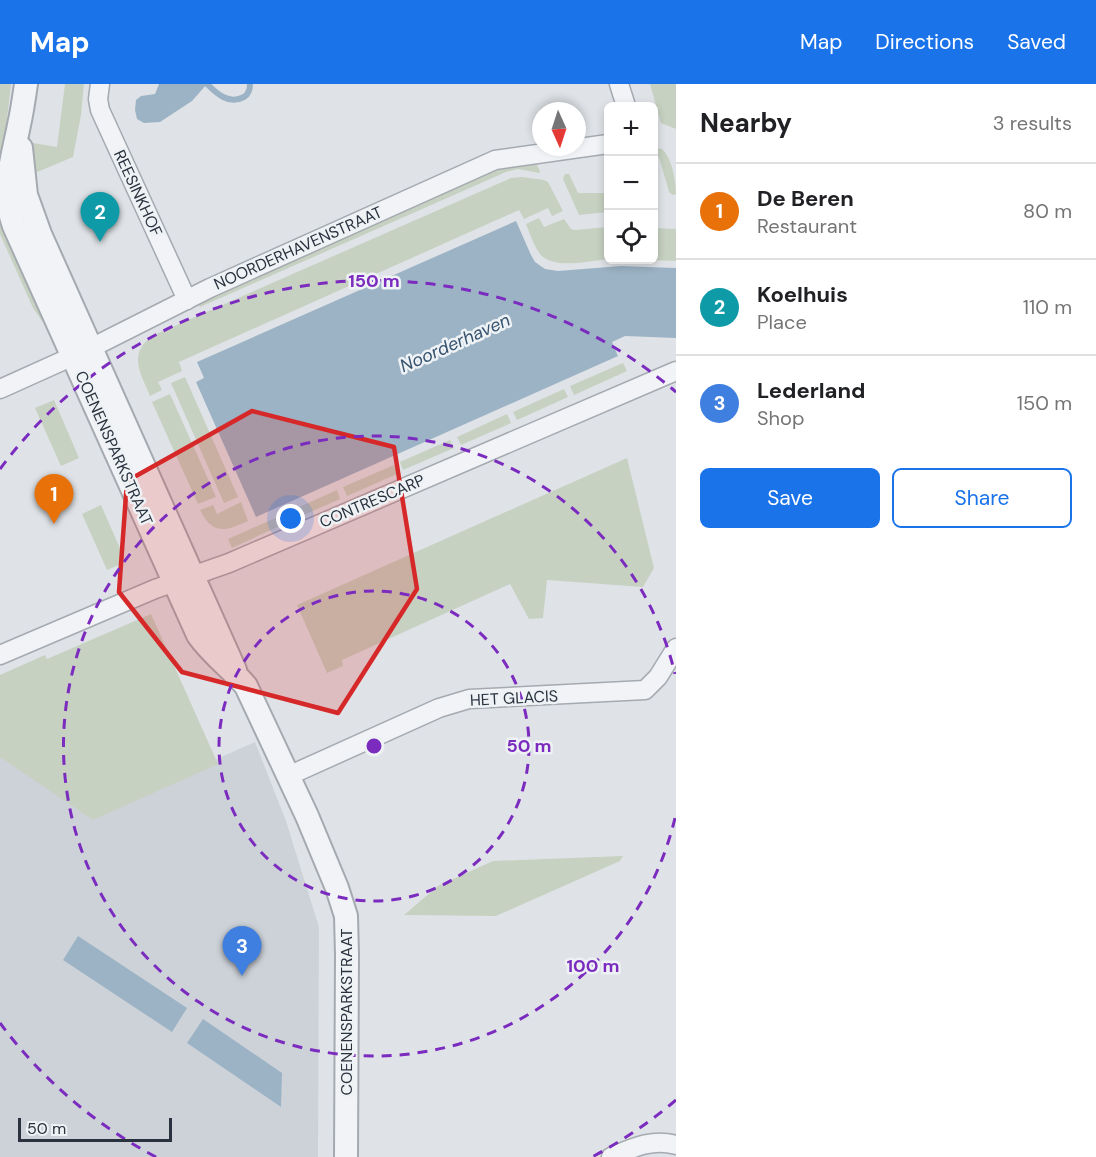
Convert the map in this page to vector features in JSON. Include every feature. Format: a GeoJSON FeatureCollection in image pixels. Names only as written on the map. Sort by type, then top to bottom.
{"type":"FeatureCollection","features":[{"type":"Feature","properties":{"kind":"street"},"geometry":{"type":"LineString","coordinates":[[20,123],[26,84]]}},
{"type":"Feature","properties":{"kind":"street","name":"REESINKHOF"},"geometry":{"type":"LineString","coordinates":[[100,84],[98,99],[100,110],[187,300]]}},
{"type":"Feature","properties":{"kind":"street"},"geometry":{"type":"LineString","coordinates":[[619,84],[625,102]]}},
{"type":"Feature","properties":{"kind":"street","name":"COENENSPARKSTRAAT"},"geometry":{"type":"LineString","coordinates":[[20,123],[9,168],[4,210],[82,352]]}},
{"type":"Feature","properties":{"kind":"street","name":"COENENSPARKSTRAAT"},"geometry":{"type":"LineString","coordinates":[[20,123],[26,195],[82,352],[174,582],[198,635],[213,655],[237,675],[246,686],[298,771],[346,916],[348,955],[346,1157]]}},
{"type":"Feature","properties":{"kind":"street","name":"NOORDERHAVENSTRAAT"},"geometry":{"type":"LineString","coordinates":[[0,389],[82,352],[210,288],[495,160],[604,145]]}},
{"type":"Feature","properties":{"kind":"street","name":"COENENSPARKSTRAAT"},"geometry":{"type":"LineString","coordinates":[[4,210],[40,234]]}},
{"type":"Feature","properties":{"kind":"street","name":"CONTRESCARP"},"geometry":{"type":"LineString","coordinates":[[0,655],[174,582],[240,558],[676,371]]}},
{"type":"Feature","properties":{"kind":"street","name":"HET GLACIS"},"geometry":{"type":"LineString","coordinates":[[298,771],[439,708],[469,699],[645,690],[658,677],[676,648]]}},
{"type":"Feature","properties":{"kind":"street"},"geometry":{"type":"LineString","coordinates":[[611,1157],[650,1143],[676,1145]]}},
{"type":"Feature","properties":{"kind":"highlighted area"},"geometry":{"type":"Polygon","coordinates":[[[252,411],[394,447],[417,589],[338,713],[182,672],[119,592],[127,481],[252,411]]]}},
{"type":"Feature","properties":{"kind":"shaded area"},"geometry":{"type":"Polygon","coordinates":[[[255,742],[286,821],[319,927],[318,1157],[0,1157],[0,752],[95,813],[255,742]]]}},
{"type":"Feature","properties":{"kind":"green space"},"geometry":{"type":"Polygon","coordinates":[[[0,84],[11,84],[0,179],[0,84]]]}},
{"type":"Feature","properties":{"kind":"green space"},"geometry":{"type":"Polygon","coordinates":[[[65,84],[84,84],[73,157],[30,175],[33,143],[57,147],[65,84]]]}},
{"type":"Feature","properties":{"kind":"green space"},"geometry":{"type":"Polygon","coordinates":[[[650,84],[676,84],[676,129],[661,123],[658,102],[655,102],[650,84]]]}},
{"type":"Feature","properties":{"kind":"green space"},"geometry":{"type":"Polygon","coordinates":[[[658,148],[662,149],[671,164],[676,194],[669,192],[658,148]]]}},
{"type":"Feature","properties":{"kind":"green space"},"geometry":{"type":"Polygon","coordinates":[[[535,161],[539,173],[518,169],[506,172],[200,307],[199,305],[211,295],[500,166],[535,161]]]}},
{"type":"Feature","properties":{"kind":"green space"},"geometry":{"type":"Polygon","coordinates":[[[565,174],[569,174],[578,193],[604,193],[604,212],[579,215],[563,179],[565,174]]]}},
{"type":"Feature","properties":{"kind":"green space"},"geometry":{"type":"Polygon","coordinates":[[[522,177],[548,182],[563,211],[552,216],[548,208],[524,219],[519,210],[179,362],[182,371],[158,382],[162,390],[150,396],[140,371],[138,356],[146,342],[154,335],[511,178],[522,177]]]}},
{"type":"Feature","properties":{"kind":"green space"},"geometry":{"type":"Polygon","coordinates":[[[539,218],[544,227],[564,219],[571,229],[575,230],[604,227],[604,259],[562,263],[546,259],[536,247],[526,224],[539,218]]]}},
{"type":"Feature","properties":{"kind":"green space"},"geometry":{"type":"Polygon","coordinates":[[[0,226],[6,230],[49,319],[42,321],[33,308],[0,234],[0,226]]]}},
{"type":"Feature","properties":{"kind":"green space"},"geometry":{"type":"Polygon","coordinates":[[[658,228],[676,229],[676,261],[658,260],[658,228]]]}},
{"type":"Feature","properties":{"kind":"green space"},"geometry":{"type":"Polygon","coordinates":[[[623,363],[627,371],[574,395],[570,386],[623,363]]]}},
{"type":"Feature","properties":{"kind":"green space"},"geometry":{"type":"Polygon","coordinates":[[[185,377],[238,497],[224,503],[171,383],[185,377]]]}},
{"type":"Feature","properties":{"kind":"green space"},"geometry":{"type":"Polygon","coordinates":[[[564,389],[568,397],[517,420],[513,412],[564,389]]]}},
{"type":"Feature","properties":{"kind":"green space"},"geometry":{"type":"Polygon","coordinates":[[[170,394],[216,497],[198,504],[152,402],[170,394]]]}},
{"type":"Feature","properties":{"kind":"green space"},"geometry":{"type":"Polygon","coordinates":[[[54,400],[79,458],[61,466],[35,408],[54,400]]]}},
{"type":"Feature","properties":{"kind":"green space"},"geometry":{"type":"Polygon","coordinates":[[[507,414],[511,423],[461,445],[457,437],[507,414]]]}},
{"type":"Feature","properties":{"kind":"green space"},"geometry":{"type":"Polygon","coordinates":[[[450,440],[454,448],[403,470],[400,462],[450,440]]]}},
{"type":"Feature","properties":{"kind":"green space"},"geometry":{"type":"Polygon","coordinates":[[[627,458],[654,568],[643,587],[547,580],[543,618],[529,619],[510,584],[342,660],[343,666],[327,673],[297,605],[627,458]]]}},
{"type":"Feature","properties":{"kind":"green space"},"geometry":{"type":"Polygon","coordinates":[[[394,465],[397,474],[347,496],[343,487],[394,465]]]}},
{"type":"Feature","properties":{"kind":"green space"},"geometry":{"type":"Polygon","coordinates":[[[337,490],[340,499],[290,521],[286,513],[337,490]]]}},
{"type":"Feature","properties":{"kind":"green space"},"geometry":{"type":"Polygon","coordinates":[[[241,502],[248,521],[227,529],[215,528],[200,510],[213,505],[217,514],[241,502]]]}},
{"type":"Feature","properties":{"kind":"green space"},"geometry":{"type":"Polygon","coordinates":[[[101,505],[126,562],[107,570],[82,514],[101,505]]]}},
{"type":"Feature","properties":{"kind":"green space"},"geometry":{"type":"Polygon","coordinates":[[[280,516],[284,524],[232,548],[228,539],[280,516]]]}},
{"type":"Feature","properties":{"kind":"green space"},"geometry":{"type":"Polygon","coordinates":[[[151,614],[218,764],[93,820],[0,757],[0,675],[45,655],[47,659],[151,614]]]}},
{"type":"Feature","properties":{"kind":"green space"},"geometry":{"type":"Polygon","coordinates":[[[623,856],[620,861],[496,916],[404,915],[438,886],[493,861],[623,856]]]}},
{"type":"Feature","properties":{"kind":"water"},"geometry":{"type":"Polygon","coordinates":[[[159,84],[207,84],[192,101],[160,122],[144,123],[137,119],[136,100],[141,96],[155,94],[159,84]]]}},
{"type":"Feature","properties":{"kind":"water","name":"Noorderhaven"},"geometry":{"type":"Polygon","coordinates":[[[516,221],[535,262],[545,269],[558,271],[621,266],[676,268],[676,338],[625,336],[612,342],[618,356],[256,517],[196,382],[204,378],[197,362],[516,221]]]}},
{"type":"Feature","properties":{"kind":"water"},"geometry":{"type":"Polygon","coordinates":[[[78,936],[187,1008],[172,1032],[63,960],[78,936]]]}},
{"type":"Feature","properties":{"kind":"water"},"geometry":{"type":"Polygon","coordinates":[[[203,1019],[282,1073],[281,1107],[187,1043],[203,1019]]]}},
{"type":"Feature","properties":{"kind":"waterway"},"geometry":{"type":"LineString","coordinates":[[207,84],[219,95],[233,100],[246,96],[250,84]]}},
{"type":"Feature","properties":{"kind":"place","name":"Koelhuis"},"geometry":{"type":"Point","coordinates":[100,242]}},
{"type":"Feature","properties":{"kind":"place","name":"De Beren"},"geometry":{"type":"Point","coordinates":[54,524]}},
{"type":"Feature","properties":{"kind":"place","name":"Lederland"},"geometry":{"type":"Point","coordinates":[242,976]}}]}
